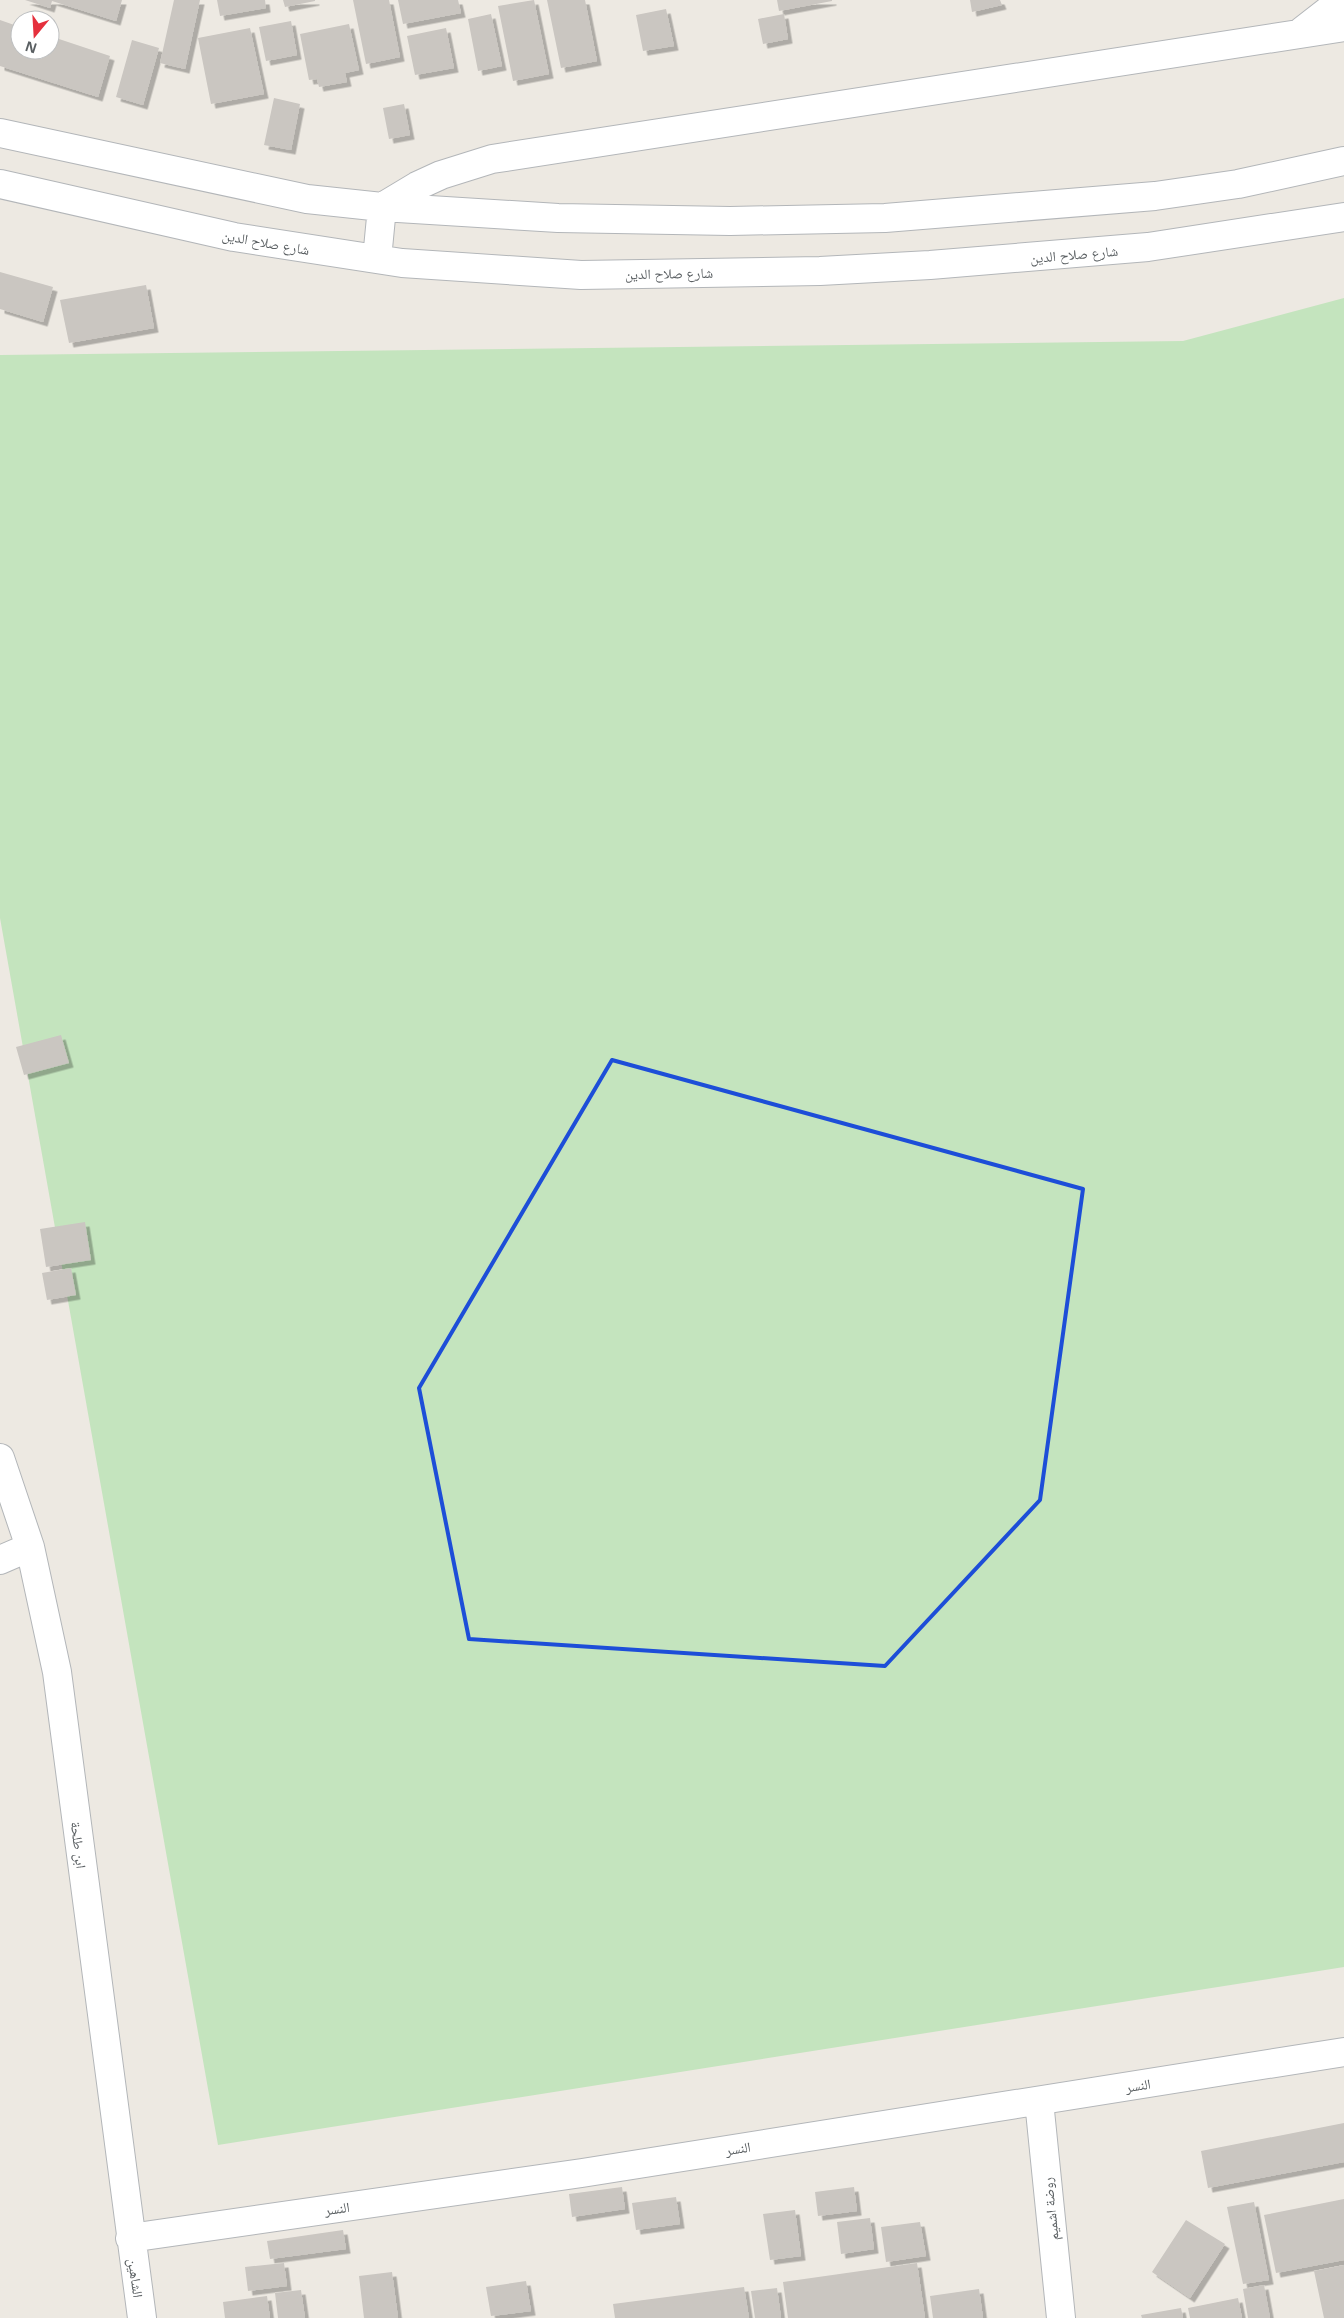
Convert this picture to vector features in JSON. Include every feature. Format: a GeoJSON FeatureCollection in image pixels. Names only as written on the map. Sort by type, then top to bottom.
{"type":"FeatureCollection","features":[{"type":"Feature","properties":{"kind":"street"},"geometry":{"type":"LineString","coordinates":[[1301,32],[1342,0]]}},
{"type":"Feature","properties":{"kind":"street"},"geometry":{"type":"LineString","coordinates":[[382,207],[441,175],[492,159],[1301,32],[1344,27]]}},
{"type":"Feature","properties":{"kind":"street"},"geometry":{"type":"LineString","coordinates":[[0,133],[307,199],[382,207],[558,218],[730,221],[885,218],[1155,196],[1238,184],[1344,161]]}},
{"type":"Feature","properties":{"kind":"street","name":"شارع صلاح الدين"},"geometry":{"type":"LineString","coordinates":[[0,184],[234,237],[402,263],[581,275],[820,271],[930,265],[1148,247],[1344,217]]}},
{"type":"Feature","properties":{"kind":"street"},"geometry":{"type":"LineString","coordinates":[[377,259],[382,207]]}},
{"type":"Feature","properties":{"kind":"street","name":"ابن طلحة"},"geometry":{"type":"LineString","coordinates":[[0,1458],[30,1547],[56,1672],[130,2238]]}},
{"type":"Feature","properties":{"kind":"street"},"geometry":{"type":"LineString","coordinates":[[0,1560],[30,1547]]}},
{"type":"Feature","properties":{"kind":"street","name":"النسر"},"geometry":{"type":"LineString","coordinates":[[130,2238],[582,2173],[1344,2052]]}},
{"type":"Feature","properties":{"kind":"street","name":"روضة اشميم"},"geometry":{"type":"LineString","coordinates":[[1038,2101],[1061,2318]]}},
{"type":"Feature","properties":{"kind":"street","name":"الشاهين"},"geometry":{"type":"LineString","coordinates":[[130,2238],[142,2318]]}},
{"type":"Feature","properties":{"kind":"highlighted area"},"geometry":{"type":"Polygon","coordinates":[[[612,1060],[1083,1189],[1040,1500],[885,1666],[469,1639],[419,1388],[612,1060]]]}},
{"type":"Feature","properties":{"kind":"green space"},"geometry":{"type":"Polygon","coordinates":[[[1344,298],[1344,1967],[218,2145],[0,918],[0,355],[1183,341],[1344,298]]]}},
{"type":"Feature","properties":{"kind":"building"},"geometry":{"type":"Polygon","coordinates":[[[25,0],[122,0],[116,21],[52,1],[50,8],[25,0]]]}},
{"type":"Feature","properties":{"kind":"building"},"geometry":{"type":"Polygon","coordinates":[[[174,0],[200,0],[185,69],[160,63],[174,0]]]}},
{"type":"Feature","properties":{"kind":"building"},"geometry":{"type":"Polygon","coordinates":[[[217,0],[265,0],[266,8],[220,16],[217,0]]]}},
{"type":"Feature","properties":{"kind":"building"},"geometry":{"type":"Polygon","coordinates":[[[283,0],[315,0],[315,1],[285,7],[283,0]]]}},
{"type":"Feature","properties":{"kind":"building"},"geometry":{"type":"Polygon","coordinates":[[[353,0],[389,0],[400,57],[366,64],[353,0]]]}},
{"type":"Feature","properties":{"kind":"building"},"geometry":{"type":"Polygon","coordinates":[[[398,0],[458,0],[461,13],[403,24],[398,0]]]}},
{"type":"Feature","properties":{"kind":"building"},"geometry":{"type":"Polygon","coordinates":[[[534,0],[549,74],[513,81],[498,6],[534,0]]]}},
{"type":"Feature","properties":{"kind":"building"},"geometry":{"type":"Polygon","coordinates":[[[547,0],[585,0],[597,61],[561,68],[547,0]]]}},
{"type":"Feature","properties":{"kind":"building"},"geometry":{"type":"Polygon","coordinates":[[[777,0],[832,0],[832,1],[779,11],[777,0]]]}},
{"type":"Feature","properties":{"kind":"building"},"geometry":{"type":"Polygon","coordinates":[[[970,0],[1000,0],[1002,5],[972,12],[970,0]]]}},
{"type":"Feature","properties":{"kind":"building"},"geometry":{"type":"Polygon","coordinates":[[[666,9],[674,46],[643,51],[636,15],[666,9]]]}},
{"type":"Feature","properties":{"kind":"building"},"geometry":{"type":"Polygon","coordinates":[[[491,14],[502,66],[478,71],[468,19],[491,14]]]}},
{"type":"Feature","properties":{"kind":"building"},"geometry":{"type":"Polygon","coordinates":[[[784,14],[788,39],[763,44],[758,19],[784,14]]]}},
{"type":"Feature","properties":{"kind":"building"},"geometry":{"type":"Polygon","coordinates":[[[0,20],[10,24],[10,60],[60,60],[60,39],[110,56],[98,97],[0,66],[0,20]]]}},
{"type":"Feature","properties":{"kind":"building"},"geometry":{"type":"Polygon","coordinates":[[[291,21],[297,55],[266,61],[259,27],[291,21]]]}},
{"type":"Feature","properties":{"kind":"building"},"geometry":{"type":"Polygon","coordinates":[[[349,24],[359,70],[345,73],[347,82],[319,87],[317,79],[309,80],[300,34],[349,24]]]}},
{"type":"Feature","properties":{"kind":"building"},"geometry":{"type":"Polygon","coordinates":[[[250,28],[264,94],[211,104],[198,38],[250,28]]]}},
{"type":"Feature","properties":{"kind":"building"},"geometry":{"type":"Polygon","coordinates":[[[446,28],[454,68],[415,75],[407,36],[446,28]]]}},
{"type":"Feature","properties":{"kind":"building"},"geometry":{"type":"Polygon","coordinates":[[[132,40],[159,48],[143,105],[116,97],[132,40]]]}},
{"type":"Feature","properties":{"kind":"building"},"geometry":{"type":"Polygon","coordinates":[[[274,98],[300,104],[291,150],[264,145],[274,98]]]}},
{"type":"Feature","properties":{"kind":"building"},"geometry":{"type":"Polygon","coordinates":[[[404,104],[410,135],[389,139],[383,108],[404,104]]]}},
{"type":"Feature","properties":{"kind":"building"},"geometry":{"type":"Polygon","coordinates":[[[0,272],[53,287],[43,322],[0,309],[0,272]]]}},
{"type":"Feature","properties":{"kind":"building"},"geometry":{"type":"Polygon","coordinates":[[[146,285],[154,328],[69,343],[60,300],[146,285]]]}},
{"type":"Feature","properties":{"kind":"building"},"geometry":{"type":"Polygon","coordinates":[[[61,1035],[69,1063],[24,1075],[16,1047],[61,1035]]]}},
{"type":"Feature","properties":{"kind":"building"},"geometry":{"type":"Polygon","coordinates":[[[85,1222],[91,1260],[46,1267],[40,1229],[85,1222]]]}},
{"type":"Feature","properties":{"kind":"building"},"geometry":{"type":"Polygon","coordinates":[[[71,1268],[76,1295],[47,1300],[42,1273],[71,1268]]]}},
{"type":"Feature","properties":{"kind":"building"},"geometry":{"type":"Polygon","coordinates":[[[1344,2123],[1344,2162],[1208,2188],[1201,2151],[1344,2123]]]}},
{"type":"Feature","properties":{"kind":"building"},"geometry":{"type":"Polygon","coordinates":[[[622,2187],[625,2209],[572,2217],[569,2194],[622,2187]]]}},
{"type":"Feature","properties":{"kind":"building"},"geometry":{"type":"Polygon","coordinates":[[[854,2187],[857,2211],[818,2216],[815,2192],[854,2187]]]}},
{"type":"Feature","properties":{"kind":"building"},"geometry":{"type":"Polygon","coordinates":[[[676,2197],[680,2224],[636,2230],[632,2203],[676,2197]]]}},
{"type":"Feature","properties":{"kind":"building"},"geometry":{"type":"Polygon","coordinates":[[[1344,2199],[1344,2260],[1276,2273],[1264,2215],[1344,2199]]]}},
{"type":"Feature","properties":{"kind":"building"},"geometry":{"type":"Polygon","coordinates":[[[1254,2202],[1269,2280],[1243,2284],[1227,2207],[1254,2202]]]}},
{"type":"Feature","properties":{"kind":"building"},"geometry":{"type":"Polygon","coordinates":[[[795,2210],[801,2256],[770,2260],[763,2214],[795,2210]]]}},
{"type":"Feature","properties":{"kind":"building"},"geometry":{"type":"Polygon","coordinates":[[[870,2218],[874,2249],[841,2254],[837,2222],[870,2218]]]}},
{"type":"Feature","properties":{"kind":"building"},"geometry":{"type":"Polygon","coordinates":[[[1186,2220],[1225,2244],[1190,2298],[1152,2272],[1186,2220]]]}},
{"type":"Feature","properties":{"kind":"building"},"geometry":{"type":"Polygon","coordinates":[[[920,2222],[926,2256],[886,2262],[881,2227],[920,2222]]]}},
{"type":"Feature","properties":{"kind":"building"},"geometry":{"type":"Polygon","coordinates":[[[343,2230],[346,2249],[270,2259],[267,2241],[343,2230]]]}},
{"type":"Feature","properties":{"kind":"building"},"geometry":{"type":"Polygon","coordinates":[[[284,2263],[287,2286],[248,2291],[245,2267],[284,2263]]]}},
{"type":"Feature","properties":{"kind":"building"},"geometry":{"type":"Polygon","coordinates":[[[917,2263],[925,2318],[788,2318],[783,2282],[917,2263]]]}},
{"type":"Feature","properties":{"kind":"building"},"geometry":{"type":"Polygon","coordinates":[[[1344,2265],[1344,2318],[1324,2318],[1314,2271],[1344,2265]]]}},
{"type":"Feature","properties":{"kind":"building"},"geometry":{"type":"Polygon","coordinates":[[[392,2272],[398,2318],[364,2318],[359,2276],[392,2272]]]}},
{"type":"Feature","properties":{"kind":"building"},"geometry":{"type":"Polygon","coordinates":[[[526,2281],[531,2311],[491,2316],[486,2287],[526,2281]]]}},
{"type":"Feature","properties":{"kind":"building"},"geometry":{"type":"Polygon","coordinates":[[[1264,2285],[1270,2318],[1248,2318],[1243,2289],[1264,2285]]]}},
{"type":"Feature","properties":{"kind":"building"},"geometry":{"type":"Polygon","coordinates":[[[744,2287],[749,2318],[615,2318],[613,2304],[744,2287]]]}},
{"type":"Feature","properties":{"kind":"building"},"geometry":{"type":"Polygon","coordinates":[[[777,2288],[781,2318],[755,2318],[751,2291],[777,2288]]]}},
{"type":"Feature","properties":{"kind":"building"},"geometry":{"type":"Polygon","coordinates":[[[979,2289],[983,2318],[933,2318],[930,2296],[979,2289]]]}},
{"type":"Feature","properties":{"kind":"building"},"geometry":{"type":"Polygon","coordinates":[[[301,2290],[305,2318],[278,2318],[275,2293],[301,2290]]]}},
{"type":"Feature","properties":{"kind":"building"},"geometry":{"type":"Polygon","coordinates":[[[267,2296],[270,2318],[225,2318],[223,2302],[267,2296]]]}},
{"type":"Feature","properties":{"kind":"building"},"geometry":{"type":"Polygon","coordinates":[[[1238,2298],[1242,2318],[1190,2318],[1188,2308],[1238,2298]]]}},
{"type":"Feature","properties":{"kind":"building"},"geometry":{"type":"Polygon","coordinates":[[[1181,2308],[1183,2318],[1142,2318],[1141,2315],[1181,2308]]]}}]}
